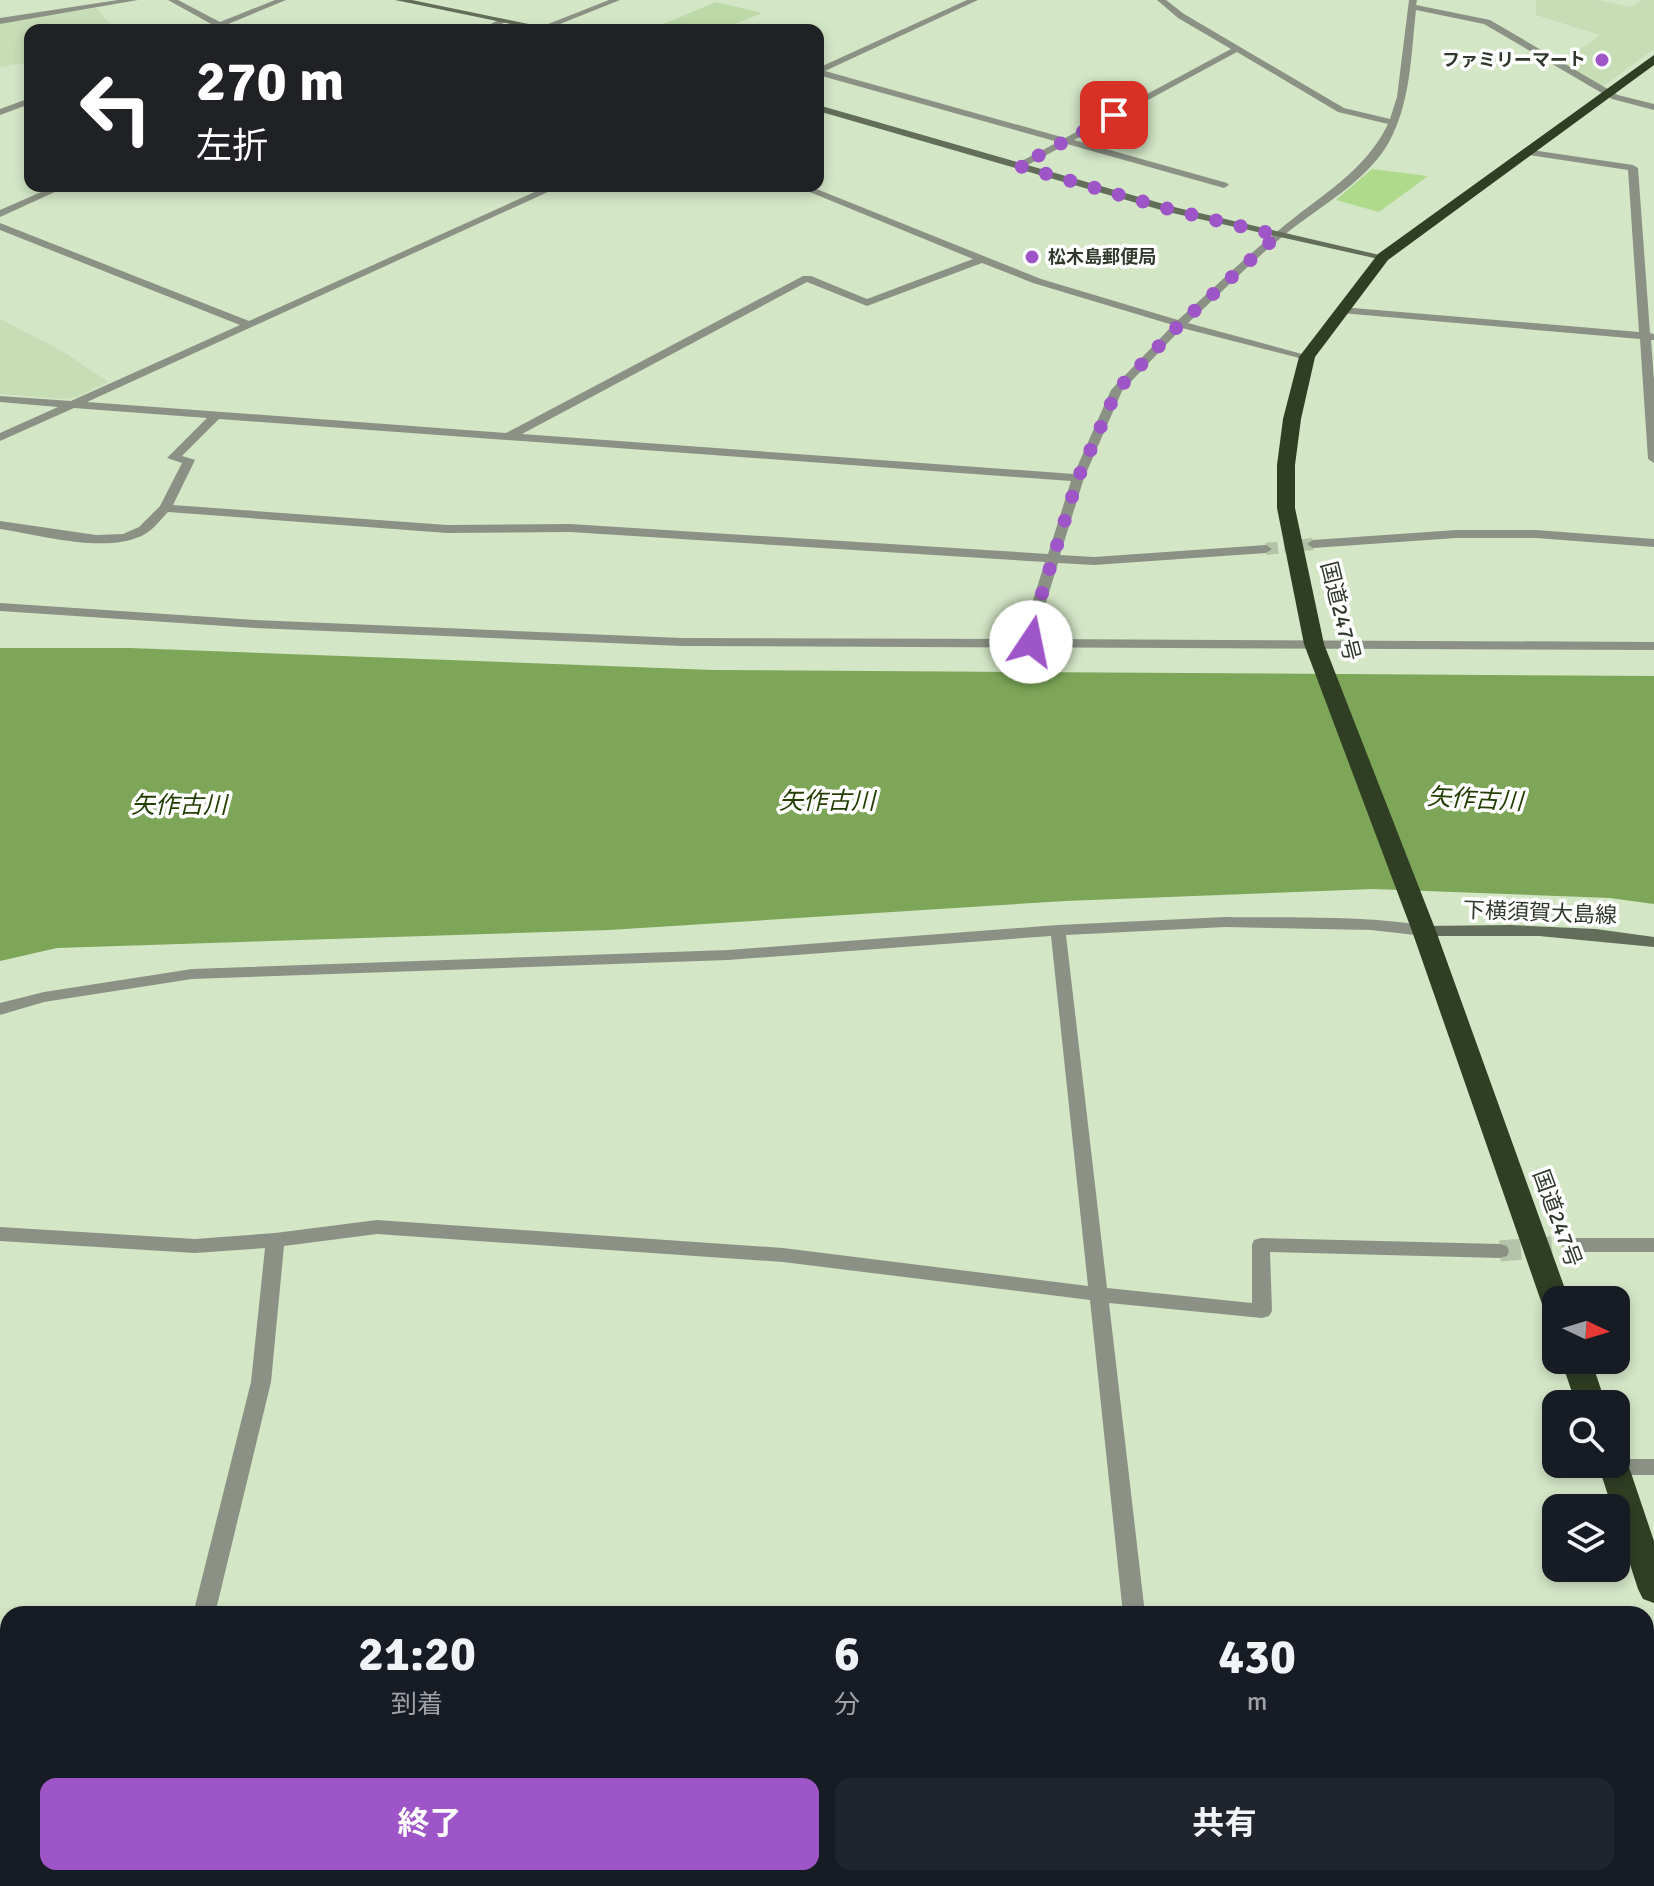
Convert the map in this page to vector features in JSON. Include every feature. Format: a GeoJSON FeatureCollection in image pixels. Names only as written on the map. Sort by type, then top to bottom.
{"type":"FeatureCollection","features":[{"type":"Feature","properties":{"kind":"highway","name":"国道247号"},"geometry":{"type":"LineString","coordinates":[[1550,1286],[1424,931],[1314,644],[1286,508],[1286,465],[1292,419],[1307,357],[1383,257],[1654,59]]}},
{"type":"Feature","properties":{"kind":"highway"},"geometry":{"type":"LineString","coordinates":[[1617,1478],[1654,1589]]}},
{"type":"Feature","properties":{"kind":"street"},"geometry":{"type":"LineString","coordinates":[[0,21],[134,0]]}},
{"type":"Feature","properties":{"kind":"street"},"geometry":{"type":"LineString","coordinates":[[172,0],[218,24]]}},
{"type":"Feature","properties":{"kind":"street"},"geometry":{"type":"LineString","coordinates":[[222,24],[282,0]]}},
{"type":"Feature","properties":{"kind":"street"},"geometry":{"type":"LineString","coordinates":[[399,0],[520,24]]}},
{"type":"Feature","properties":{"kind":"street"},"geometry":{"type":"LineString","coordinates":[[553,24],[616,0]]}},
{"type":"Feature","properties":{"kind":"street"},"geometry":{"type":"LineString","coordinates":[[824,69],[974,0]]}},
{"type":"Feature","properties":{"kind":"street"},"geometry":{"type":"LineString","coordinates":[[1161,0],[1341,110],[1393,123]]}},
{"type":"Feature","properties":{"kind":"street"},"geometry":{"type":"LineString","coordinates":[[1031,642],[1034,619],[1051,559],[1078,478],[1117,390],[1180,324],[1278,235],[1359,172],[1383,144],[1401,97],[1413,3],[1487,22],[1606,92],[1654,107]]}},
{"type":"Feature","properties":{"kind":"street"},"geometry":{"type":"LineString","coordinates":[[497,24],[503,21]]}},
{"type":"Feature","properties":{"kind":"street"},"geometry":{"type":"LineString","coordinates":[[1019,166],[1237,49]]}},
{"type":"Feature","properties":{"kind":"street"},"geometry":{"type":"LineString","coordinates":[[824,74],[1224,185]]}},
{"type":"Feature","properties":{"kind":"street"},"geometry":{"type":"LineString","coordinates":[[0,112],[24,103]]}},
{"type":"Feature","properties":{"kind":"street"},"geometry":{"type":"LineString","coordinates":[[824,110],[1162,207],[1383,257]]}},
{"type":"Feature","properties":{"kind":"street"},"geometry":{"type":"LineString","coordinates":[[1525,152],[1633,168],[1649,336],[1654,459]]}},
{"type":"Feature","properties":{"kind":"street"},"geometry":{"type":"LineString","coordinates":[[0,214],[50,192]]}},
{"type":"Feature","properties":{"kind":"street"},"geometry":{"type":"LineString","coordinates":[[0,437],[543,192]]}},
{"type":"Feature","properties":{"kind":"street"},"geometry":{"type":"LineString","coordinates":[[815,192],[1037,281],[1180,324],[1307,357]]}},
{"type":"Feature","properties":{"kind":"street"},"geometry":{"type":"LineString","coordinates":[[0,226],[248,324]]}},
{"type":"Feature","properties":{"kind":"street"},"geometry":{"type":"LineString","coordinates":[[505,438],[807,278],[867,303],[982,259]]}},
{"type":"Feature","properties":{"kind":"street"},"geometry":{"type":"LineString","coordinates":[[1341,310],[1649,336]]}},
{"type":"Feature","properties":{"kind":"street"},"geometry":{"type":"LineString","coordinates":[[0,399],[1078,478]]}},
{"type":"Feature","properties":{"kind":"street"},"geometry":{"type":"LineString","coordinates":[[0,525],[96,539],[125,538],[143,530],[165,508],[189,460],[173,458],[215,416]]}},
{"type":"Feature","properties":{"kind":"street"},"geometry":{"type":"LineString","coordinates":[[165,508],[447,529],[570,528],[1094,561],[1266,549]]}},
{"type":"Feature","properties":{"kind":"street"},"geometry":{"type":"LineString","coordinates":[[1313,544],[1469,534],[1536,534],[1654,543]]}},
{"type":"Feature","properties":{"kind":"street"},"geometry":{"type":"LineString","coordinates":[[0,607],[255,624],[682,642],[1654,646]]}},
{"type":"Feature","properties":{"kind":"street"},"geometry":{"type":"LineString","coordinates":[[0,1009],[44,997],[192,974],[728,955],[1058,930],[1225,922],[1371,925],[1424,931]]}},
{"type":"Feature","properties":{"kind":"street","name":"下横須賀大島線"},"geometry":{"type":"LineString","coordinates":[[1424,931],[1521,928],[1616,935],[1654,942]]}},
{"type":"Feature","properties":{"kind":"street"},"geometry":{"type":"LineString","coordinates":[[1058,930],[1133,1606]]}},
{"type":"Feature","properties":{"kind":"street"},"geometry":{"type":"LineString","coordinates":[[0,1234],[195,1246],[377,1227],[783,1255],[1262,1311],[1261,1245],[1500,1251]]}},
{"type":"Feature","properties":{"kind":"street"},"geometry":{"type":"LineString","coordinates":[[206,1606],[261,1382],[275,1240]]}},
{"type":"Feature","properties":{"kind":"street"},"geometry":{"type":"LineString","coordinates":[[1574,1245],[1654,1245]]}},
{"type":"Feature","properties":{"kind":"street"},"geometry":{"type":"LineString","coordinates":[[1630,1466],[1654,1467]]}},
{"type":"Feature","properties":{"kind":"shaded area"},"geometry":{"type":"Polygon","coordinates":[[[1536,0],[1596,0],[1631,7],[1642,0],[1654,0],[1654,49],[1602,87],[1561,63],[1600,35],[1536,15],[1536,0]]]}},
{"type":"Feature","properties":{"kind":"shaded area"},"geometry":{"type":"Polygon","coordinates":[[[716,2],[762,13],[735,24],[663,24],[716,2]]]}},
{"type":"Feature","properties":{"kind":"shaded area"},"geometry":{"type":"Polygon","coordinates":[[[96,8],[110,24],[24,24],[24,63],[0,67],[0,23],[96,8]]]}},
{"type":"Feature","properties":{"kind":"shaded area"},"geometry":{"type":"Polygon","coordinates":[[[0,319],[64,352],[108,382],[77,397],[63,399],[0,394],[0,319]]]}},
{"type":"Feature","properties":{"kind":"water","name":"矢作古川"},"geometry":{"type":"Polygon","coordinates":[[[0,648],[130,648],[713,670],[1654,676],[1654,904],[1610,898],[1373,889],[1065,901],[609,930],[57,948],[0,961],[0,648]]]}},
{"type":"Feature","properties":{"kind":"building"},"geometry":{"type":"Polygon","coordinates":[[[1372,169],[1428,176],[1379,212],[1336,200],[1372,169]]]}},
{"type":"Feature","properties":{"kind":"tunnel"},"geometry":{"type":"LineString","coordinates":[[1266,549],[1313,544]]}},
{"type":"Feature","properties":{"kind":"tunnel"},"geometry":{"type":"LineString","coordinates":[[1500,1251],[1574,1245]]}},
{"type":"Feature","properties":{"kind":"place","name":"ファミリーマート"},"geometry":{"type":"Point","coordinates":[1602,60]}},
{"type":"Feature","properties":{"kind":"place","name":"松木島郵便局"},"geometry":{"type":"Point","coordinates":[1032,257]}},
{"type":"Feature","properties":{"kind":"route"},"geometry":{"type":"LineString","coordinates":[[1031,642],[1034,619],[1051,559],[1078,478],[1117,390],[1180,324],[1278,235],[1172,210],[1019,166],[1114,115]]}}]}
